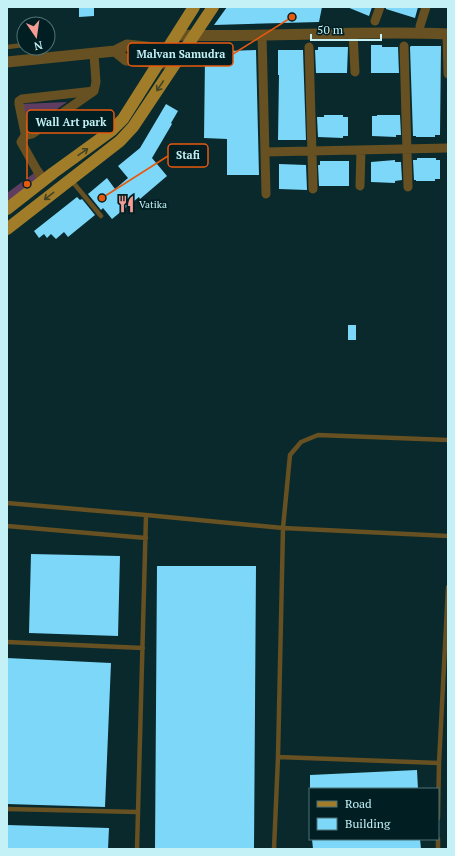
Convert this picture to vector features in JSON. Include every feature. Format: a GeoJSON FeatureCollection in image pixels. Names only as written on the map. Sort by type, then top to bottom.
{"type":"FeatureCollection","features":[{"type":"Feature","properties":{"kind":"main road"},"geometry":{"type":"LineString","coordinates":[[7,209],[53,173],[111,132],[123,119],[194,7]]}},
{"type":"Feature","properties":{"kind":"main road"},"geometry":{"type":"LineString","coordinates":[[7,229],[124,136],[132,127],[213,7]]}},
{"type":"Feature","properties":{"kind":"street"},"geometry":{"type":"LineString","coordinates":[[375,21],[380,7]]}},
{"type":"Feature","properties":{"kind":"street"},"geometry":{"type":"LineString","coordinates":[[420,26],[426,7]]}},
{"type":"Feature","properties":{"kind":"street"},"geometry":{"type":"LineString","coordinates":[[177,35],[353,33],[447,34],[448,74]]}},
{"type":"Feature","properties":{"kind":"street"},"geometry":{"type":"LineString","coordinates":[[353,33],[355,72]]}},
{"type":"Feature","properties":{"kind":"street"},"geometry":{"type":"LineString","coordinates":[[262,35],[266,194]]}},
{"type":"Feature","properties":{"kind":"street"},"geometry":{"type":"LineString","coordinates":[[7,62],[94,54],[115,51],[128,45],[184,51]]}},
{"type":"Feature","properties":{"kind":"street"},"geometry":{"type":"LineString","coordinates":[[404,46],[408,187]]}},
{"type":"Feature","properties":{"kind":"street"},"geometry":{"type":"LineString","coordinates":[[309,47],[313,189]]}},
{"type":"Feature","properties":{"kind":"street"},"geometry":{"type":"LineString","coordinates":[[115,51],[126,60],[175,64]]}},
{"type":"Feature","properties":{"kind":"street"},"geometry":{"type":"LineString","coordinates":[[26,134],[32,134],[94,92],[96,82],[94,54]]}},
{"type":"Feature","properties":{"kind":"street"},"geometry":{"type":"LineString","coordinates":[[26,134],[24,133],[19,104],[19,101],[22,99],[94,92]]}},
{"type":"Feature","properties":{"kind":"street"},"geometry":{"type":"LineString","coordinates":[[26,134],[21,142],[44,181]]}},
{"type":"Feature","properties":{"kind":"street"},"geometry":{"type":"LineString","coordinates":[[265,152],[448,148]]}},
{"type":"Feature","properties":{"kind":"street"},"geometry":{"type":"LineString","coordinates":[[360,186],[361,150]]}},
{"type":"Feature","properties":{"kind":"lane"},"geometry":{"type":"LineString","coordinates":[[70,179],[101,216]]}},
{"type":"Feature","properties":{"kind":"lane"},"geometry":{"type":"LineString","coordinates":[[274,849],[278,757],[283,528],[290,455],[302,442],[318,435],[448,440]]}},
{"type":"Feature","properties":{"kind":"lane"},"geometry":{"type":"LineString","coordinates":[[7,503],[146,514],[283,528],[448,536]]}},
{"type":"Feature","properties":{"kind":"lane"},"geometry":{"type":"LineString","coordinates":[[137,849],[146,514]]}},
{"type":"Feature","properties":{"kind":"lane"},"geometry":{"type":"LineString","coordinates":[[7,526],[146,538]]}},
{"type":"Feature","properties":{"kind":"lane"},"geometry":{"type":"LineString","coordinates":[[439,788],[448,587]]}},
{"type":"Feature","properties":{"kind":"lane"},"geometry":{"type":"LineString","coordinates":[[7,642],[143,648]]}},
{"type":"Feature","properties":{"kind":"lane"},"geometry":{"type":"LineString","coordinates":[[442,701],[448,702]]}},
{"type":"Feature","properties":{"kind":"lane"},"geometry":{"type":"LineString","coordinates":[[278,757],[439,763]]}},
{"type":"Feature","properties":{"kind":"lane"},"geometry":{"type":"LineString","coordinates":[[7,809],[138,812]]}},
{"type":"Feature","properties":{"kind":"shaded area"},"geometry":{"type":"Polygon","coordinates":[[[67,102],[28,130],[21,104],[67,102]]]}},
{"type":"Feature","properties":{"kind":"shaded area"},"geometry":{"type":"Polygon","coordinates":[[[41,168],[47,176],[7,207],[7,193],[41,168]]]}},
{"type":"Feature","properties":{"kind":"building"},"geometry":{"type":"Polygon","coordinates":[[[79,7],[94,7],[94,16],[79,17],[79,7]]]}},
{"type":"Feature","properties":{"kind":"building"},"geometry":{"type":"Polygon","coordinates":[[[227,7],[322,7],[319,22],[214,25],[227,7]]]}},
{"type":"Feature","properties":{"kind":"building"},"geometry":{"type":"Polygon","coordinates":[[[347,7],[372,7],[369,16],[347,7]]]}},
{"type":"Feature","properties":{"kind":"building"},"geometry":{"type":"Polygon","coordinates":[[[386,7],[418,7],[415,18],[386,9],[386,7]]]}},
{"type":"Feature","properties":{"kind":"building"},"geometry":{"type":"Polygon","coordinates":[[[371,45],[398,47],[399,73],[371,73],[371,45]]]}},
{"type":"Feature","properties":{"kind":"building"},"geometry":{"type":"Polygon","coordinates":[[[411,46],[441,46],[440,135],[435,135],[435,137],[413,136],[411,46]]]}},
{"type":"Feature","properties":{"kind":"building"},"geometry":{"type":"Polygon","coordinates":[[[318,47],[348,47],[347,73],[316,73],[315,50],[318,50],[318,47]]]}},
{"type":"Feature","properties":{"kind":"building"},"geometry":{"type":"Polygon","coordinates":[[[256,50],[259,175],[227,175],[227,139],[204,138],[205,58],[227,58],[227,51],[256,50]]]}},
{"type":"Feature","properties":{"kind":"building"},"geometry":{"type":"Polygon","coordinates":[[[278,50],[303,50],[306,140],[278,140],[278,50]]]}},
{"type":"Feature","properties":{"kind":"building"},"geometry":{"type":"Polygon","coordinates":[[[166,104],[178,111],[152,158],[167,176],[140,199],[139,197],[112,219],[103,208],[101,210],[88,194],[107,178],[115,189],[128,178],[118,166],[140,148],[166,104]]]}},
{"type":"Feature","properties":{"kind":"building"},"geometry":{"type":"Polygon","coordinates":[[[324,115],[343,115],[343,117],[348,117],[348,136],[343,136],[343,138],[318,137],[317,117],[324,117],[324,115]]]}},
{"type":"Feature","properties":{"kind":"building"},"geometry":{"type":"Polygon","coordinates":[[[400,115],[401,135],[396,135],[396,137],[372,136],[372,116],[400,115]]]}},
{"type":"Feature","properties":{"kind":"building"},"geometry":{"type":"Polygon","coordinates":[[[417,158],[436,158],[436,160],[440,160],[440,179],[435,179],[435,181],[414,180],[413,160],[417,160],[417,158]]]}},
{"type":"Feature","properties":{"kind":"building"},"geometry":{"type":"Polygon","coordinates":[[[395,160],[395,162],[401,162],[402,180],[395,181],[395,183],[371,182],[371,162],[395,160]]]}},
{"type":"Feature","properties":{"kind":"building"},"geometry":{"type":"Polygon","coordinates":[[[320,161],[349,161],[349,186],[319,186],[318,165],[320,165],[320,161]]]}},
{"type":"Feature","properties":{"kind":"building"},"geometry":{"type":"Polygon","coordinates":[[[279,164],[306,165],[307,190],[279,189],[279,164]]]}},
{"type":"Feature","properties":{"kind":"building"},"geometry":{"type":"Polygon","coordinates":[[[77,197],[80,200],[82,199],[95,215],[68,237],[64,232],[56,239],[51,234],[47,238],[44,234],[39,238],[34,231],[77,197]]]}},
{"type":"Feature","properties":{"kind":"building"},"geometry":{"type":"Polygon","coordinates":[[[348,325],[356,325],[356,340],[348,340],[348,325]]]}},
{"type":"Feature","properties":{"kind":"building"},"geometry":{"type":"Polygon","coordinates":[[[31,554],[120,556],[118,636],[29,633],[31,554]]]}},
{"type":"Feature","properties":{"kind":"building"},"geometry":{"type":"Polygon","coordinates":[[[157,566],[256,566],[254,849],[155,849],[157,566]]]}},
{"type":"Feature","properties":{"kind":"building"},"geometry":{"type":"Polygon","coordinates":[[[7,658],[111,663],[105,807],[7,804],[7,658]]]}},
{"type":"Feature","properties":{"kind":"building"},"geometry":{"type":"Polygon","coordinates":[[[417,770],[418,788],[310,788],[310,775],[417,770]]]}},
{"type":"Feature","properties":{"kind":"building"},"geometry":{"type":"Polygon","coordinates":[[[7,825],[109,828],[108,849],[7,849],[7,825]]]}},
{"type":"Feature","properties":{"kind":"building"},"geometry":{"type":"Polygon","coordinates":[[[312,840],[420,840],[421,849],[313,849],[312,840]]]}},
{"type":"Feature","properties":{"kind":"place","name":"Malvan Samudra"},"geometry":{"type":"Point","coordinates":[292,17]}},
{"type":"Feature","properties":{"kind":"place","name":"Wall Art park"},"geometry":{"type":"Point","coordinates":[27,184]}},
{"type":"Feature","properties":{"kind":"place","name":"Stafi"},"geometry":{"type":"Point","coordinates":[102,198]}},
{"type":"Feature","properties":{"kind":"place","name":"Vatika"},"geometry":{"type":"Point","coordinates":[126,204]}}]}
